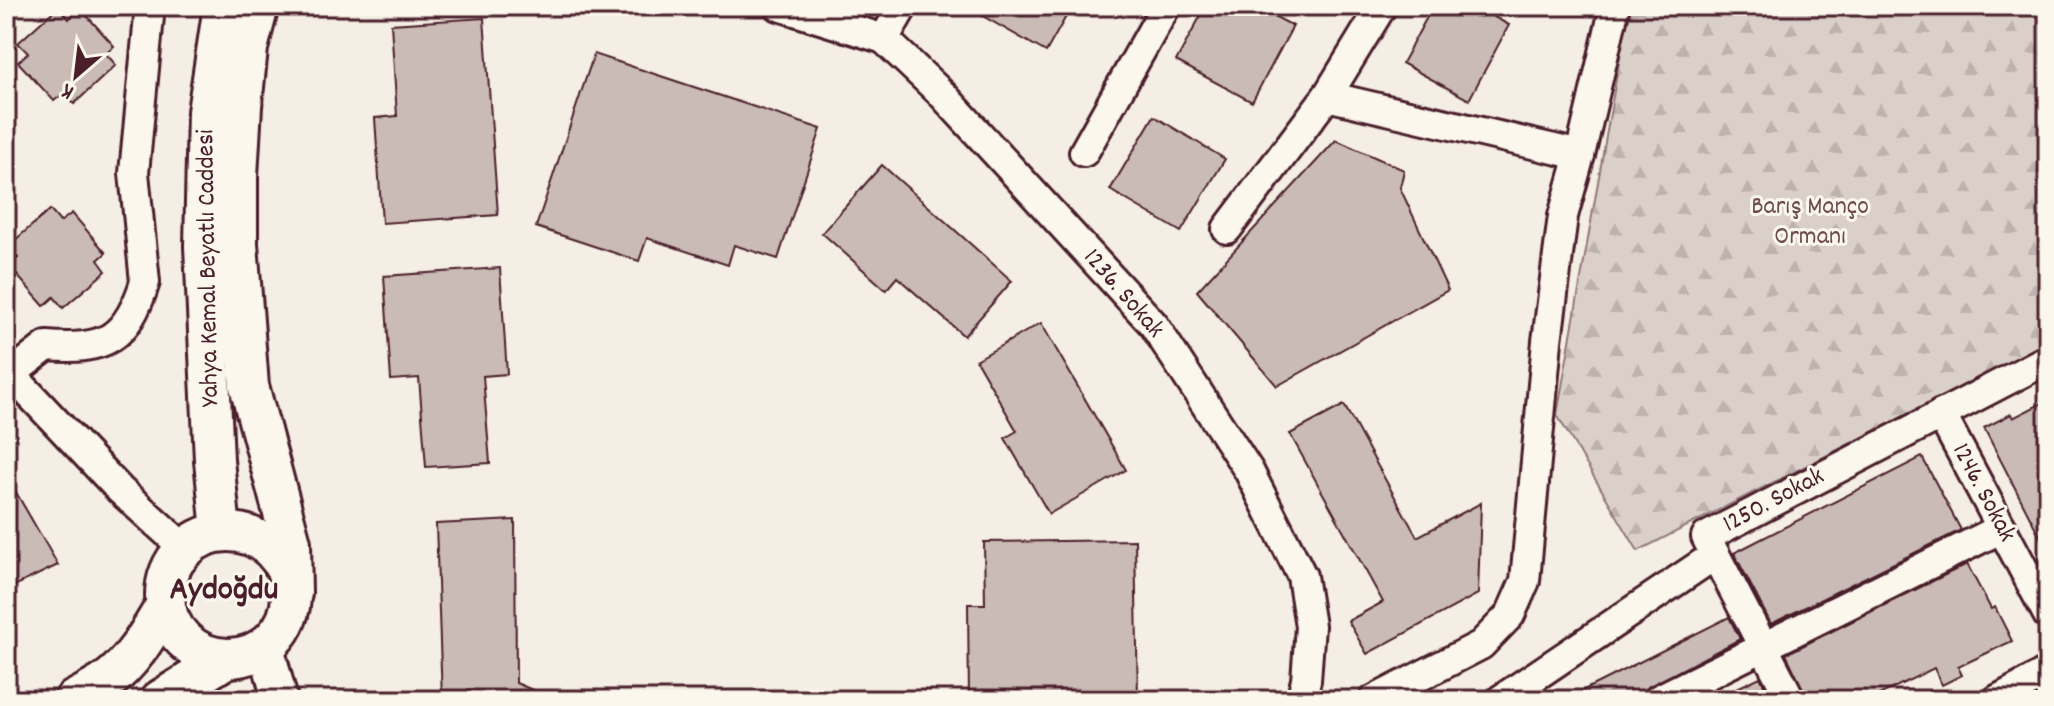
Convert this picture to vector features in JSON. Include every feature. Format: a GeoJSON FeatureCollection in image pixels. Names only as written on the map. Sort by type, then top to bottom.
{"type":"FeatureCollection","features":[{"type":"Feature","properties":{"kind":"main road","name":"Yahya Kemal Beyatlı Caddesi"},"geometry":{"type":"LineString","coordinates":[[221,531],[214,460],[204,246],[207,112],[223,6]]}},
{"type":"Feature","properties":{"kind":"main road","name":"Yahya Kemal Beyatlı Caddesi"},"geometry":{"type":"LineString","coordinates":[[259,6],[248,48],[242,106],[238,244],[249,386],[291,543],[292,593]]}},
{"type":"Feature","properties":{"kind":"main road"},"geometry":{"type":"LineString","coordinates":[[221,531],[242,532],[262,540],[277,554],[288,573],[292,593],[289,613],[280,632],[266,647],[248,655],[227,658],[206,654],[187,643],[172,626],[165,606],[164,585],[171,565],[184,548],[201,537],[221,531]]}},
{"type":"Feature","properties":{"kind":"main road"},"geometry":{"type":"LineString","coordinates":[[74,700],[107,681],[127,662],[165,606]]}},
{"type":"Feature","properties":{"kind":"main road"},"geometry":{"type":"LineString","coordinates":[[160,700],[227,658]]}},
{"type":"Feature","properties":{"kind":"street"},"geometry":{"type":"LineString","coordinates":[[150,6],[134,173],[145,282],[140,298],[125,327],[113,338],[80,348],[47,346],[8,372],[120,490],[184,548]]}},
{"type":"Feature","properties":{"kind":"street","name":"1236. Sokak"},"geometry":{"type":"LineString","coordinates":[[779,6],[884,39],[943,95],[1154,325],[1249,471],[1302,576],[1310,626],[1306,680],[1301,700]]}},
{"type":"Feature","properties":{"kind":"street"},"geometry":{"type":"LineString","coordinates":[[884,39],[903,6]]}},
{"type":"Feature","properties":{"kind":"street"},"geometry":{"type":"LineString","coordinates":[[1084,152],[1166,6]]}},
{"type":"Feature","properties":{"kind":"street"},"geometry":{"type":"LineString","coordinates":[[1227,229],[1327,96],[1382,6]]}},
{"type":"Feature","properties":{"kind":"street"},"geometry":{"type":"LineString","coordinates":[[1374,700],[1481,645],[1510,615],[1525,581],[1547,341],[1563,216],[1615,6]]}},
{"type":"Feature","properties":{"kind":"street"},"geometry":{"type":"LineString","coordinates":[[1327,96],[1580,155]]}},
{"type":"Feature","properties":{"kind":"street","name":"1250. Sokak"},"geometry":{"type":"LineString","coordinates":[[1500,700],[1715,555],[1706,537],[2048,359]]}},
{"type":"Feature","properties":{"kind":"street","name":"1246. Sokak"},"geometry":{"type":"LineString","coordinates":[[1941,414],[2048,615]]}},
{"type":"Feature","properties":{"kind":"street"},"geometry":{"type":"LineString","coordinates":[[1657,700],[2002,528]]}},
{"type":"Feature","properties":{"kind":"street"},"geometry":{"type":"LineString","coordinates":[[1715,555],[1791,700]]}},
{"type":"Feature","properties":{"kind":"street"},"geometry":{"type":"LineString","coordinates":[[266,647],[280,700]]}},
{"type":"Feature","properties":{"kind":"street"},"geometry":{"type":"LineString","coordinates":[[2015,696],[2048,672]]}},
{"type":"Feature","properties":{"kind":"green space","name":"Barış Manço Ormanı"},"geometry":{"type":"Polygon","coordinates":[[[1629,6],[2048,6],[2048,343],[1638,551],[1557,415],[1629,6]]]}},
{"type":"Feature","properties":{"kind":"building"},"geometry":{"type":"Polygon","coordinates":[[[965,6],[1072,6],[1046,52],[965,6]]]}},
{"type":"Feature","properties":{"kind":"building"},"geometry":{"type":"Polygon","coordinates":[[[1206,6],[1255,6],[1293,26],[1252,102],[1176,61],[1206,6]]]}},
{"type":"Feature","properties":{"kind":"building"},"geometry":{"type":"Polygon","coordinates":[[[1433,6],[1474,6],[1509,25],[1469,100],[1402,63],[1433,6]]]}},
{"type":"Feature","properties":{"kind":"building"},"geometry":{"type":"Polygon","coordinates":[[[58,7],[69,19],[80,8],[114,46],[106,54],[116,65],[74,104],[64,93],[54,101],[18,62],[28,53],[18,43],[58,7]]]}},
{"type":"Feature","properties":{"kind":"building"},"geometry":{"type":"Polygon","coordinates":[[[484,18],[498,215],[382,223],[375,118],[397,116],[391,24],[484,18]]]}},
{"type":"Feature","properties":{"kind":"building"},"geometry":{"type":"Polygon","coordinates":[[[594,54],[821,129],[778,259],[734,245],[728,265],[647,238],[639,261],[536,227],[594,54]]]}},
{"type":"Feature","properties":{"kind":"building"},"geometry":{"type":"Polygon","coordinates":[[[1154,116],[1225,159],[1181,232],[1110,190],[1154,116]]]}},
{"type":"Feature","properties":{"kind":"building"},"geometry":{"type":"Polygon","coordinates":[[[1336,140],[1404,170],[1400,188],[1448,290],[1277,386],[1197,291],[1336,140]]]}},
{"type":"Feature","properties":{"kind":"building"},"geometry":{"type":"Polygon","coordinates":[[[882,165],[1012,281],[964,336],[897,277],[886,290],[822,233],[882,165]]]}},
{"type":"Feature","properties":{"kind":"building"},"geometry":{"type":"Polygon","coordinates":[[[50,210],[60,222],[72,213],[106,253],[98,260],[106,271],[63,308],[54,297],[44,306],[9,266],[18,258],[8,246],[50,210]]]}},
{"type":"Feature","properties":{"kind":"building"},"geometry":{"type":"Polygon","coordinates":[[[500,268],[507,374],[483,376],[490,463],[426,467],[419,378],[391,380],[384,276],[500,268]]]}},
{"type":"Feature","properties":{"kind":"building"},"geometry":{"type":"Polygon","coordinates":[[[1041,323],[1126,470],[1049,514],[1005,438],[1017,431],[976,360],[1041,323]]]}},
{"type":"Feature","properties":{"kind":"building"},"geometry":{"type":"Polygon","coordinates":[[[2048,400],[2048,552],[1984,428],[2011,414],[2013,418],[2048,400]]]}},
{"type":"Feature","properties":{"kind":"building"},"geometry":{"type":"Polygon","coordinates":[[[1344,405],[1417,537],[1481,503],[1478,594],[1367,654],[1348,621],[1383,602],[1290,434],[1344,405]]]}},
{"type":"Feature","properties":{"kind":"building"},"geometry":{"type":"Polygon","coordinates":[[[1922,457],[1961,530],[1771,624],[1734,553],[1922,457]]]}},
{"type":"Feature","properties":{"kind":"building"},"geometry":{"type":"Polygon","coordinates":[[[6,475],[58,565],[6,590],[6,475]]]}},
{"type":"Feature","properties":{"kind":"building"},"geometry":{"type":"Polygon","coordinates":[[[515,520],[516,683],[556,700],[442,700],[436,524],[515,520]]]}},
{"type":"Feature","properties":{"kind":"building"},"geometry":{"type":"Polygon","coordinates":[[[1135,540],[1138,700],[969,700],[968,604],[985,604],[984,542],[1135,540]]]}},
{"type":"Feature","properties":{"kind":"building"},"geometry":{"type":"Polygon","coordinates":[[[1967,564],[1991,609],[1995,607],[2012,641],[1958,667],[1962,675],[1942,685],[1934,668],[1869,700],[1808,700],[1786,654],[1967,564]]]}},
{"type":"Feature","properties":{"kind":"building"},"geometry":{"type":"Polygon","coordinates":[[[1729,617],[1740,639],[1624,700],[1564,700],[1729,617]]]}},
{"type":"Feature","properties":{"kind":"building"},"geometry":{"type":"Polygon","coordinates":[[[1760,677],[1772,700],[1712,700],[1760,677]]]}},
{"type":"Feature","properties":{"kind":"district","name":"Aydoğdu"},"geometry":{"type":"Point","coordinates":[224,591]}}]}
